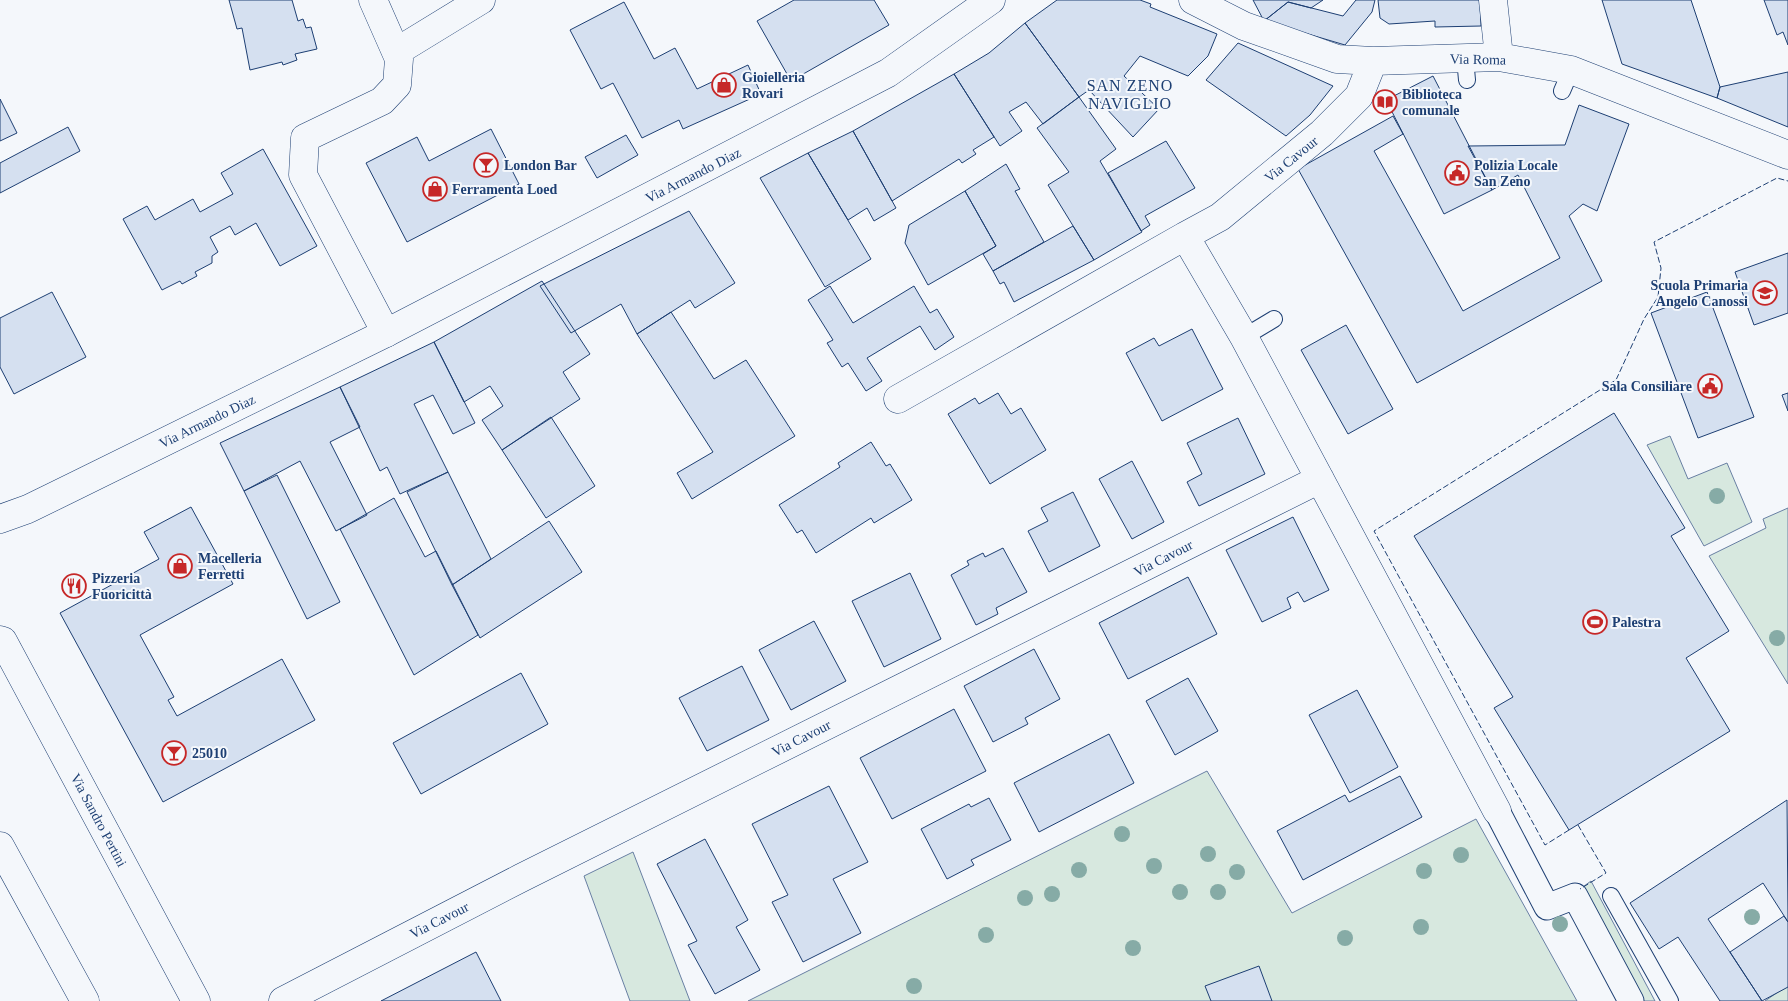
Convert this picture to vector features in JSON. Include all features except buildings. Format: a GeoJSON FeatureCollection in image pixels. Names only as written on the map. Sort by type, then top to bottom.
{"type":"FeatureCollection","features":[{"type":"Feature","properties":{"kind":"street"},"geometry":{"type":"LineString","coordinates":[[374,0],[399,59],[397,85],[382,101],[305,138],[303,175],[386,333]]}},
{"type":"Feature","properties":{"kind":"street"},"geometry":{"type":"LineString","coordinates":[[396,52],[480,0]]}},
{"type":"Feature","properties":{"kind":"street","name":"Via Armando Diaz"},"geometry":{"type":"LineString","coordinates":[[0,519],[28,509],[386,333],[888,73],[991,0]]}},
{"type":"Feature","properties":{"kind":"street","name":"Via Roma"},"geometry":{"type":"LineString","coordinates":[[1193,0],[1244,26],[1337,59],[1466,69],[1499,57],[1788,155]]}},
{"type":"Feature","properties":{"kind":"street"},"geometry":{"type":"LineString","coordinates":[[1493,0],[1499,57]]}},
{"type":"Feature","properties":{"kind":"street","name":"Via Cavour"},"geometry":{"type":"LineString","coordinates":[[898,399],[1220,217],[1322,133],[1359,96],[1373,61]]}},
{"type":"Feature","properties":{"kind":"street"},"geometry":{"type":"LineString","coordinates":[[1185,236],[1244,336],[1548,907],[1575,896],[1630,1001]]}},
{"type":"Feature","properties":{"kind":"street","name":"Via Cavour"},"geometry":{"type":"LineString","coordinates":[[283,1001],[703,787],[1320,479]]}},
{"type":"Feature","properties":{"kind":"street","name":"Via Armando Diaz"},"geometry":{"type":"LineString","coordinates":[[0,537],[28,509]]}},
{"type":"Feature","properties":{"kind":"street","name":"Via Sandro Pertini"},"geometry":{"type":"LineString","coordinates":[[0,640],[3,642],[196,1001]]}},
{"type":"Feature","properties":{"kind":"street"},"geometry":{"type":"LineString","coordinates":[[0,846],[85,1001]]}},
{"type":"Feature","properties":{"kind":"lane"},"geometry":{"type":"LineString","coordinates":[[1244,336],[1274,319]]}},
{"type":"Feature","properties":{"kind":"lane"},"geometry":{"type":"LineString","coordinates":[[1611,896],[1670,1001]]}},
{"type":"Feature","properties":{"kind":"shaded area"},"geometry":{"type":"Polygon","coordinates":[[[1670,436],[1688,479],[1727,463],[1752,522],[1704,546],[1647,445],[1670,436]]]}},
{"type":"Feature","properties":{"kind":"shaded area"},"geometry":{"type":"Polygon","coordinates":[[[1788,508],[1788,684],[1709,556],[1766,528],[1763,519],[1788,508]]]}},
{"type":"Feature","properties":{"kind":"shaded area"},"geometry":{"type":"Polygon","coordinates":[[[1207,771],[1292,913],[1476,819],[1577,1001],[748,1001],[1207,771]]]}},
{"type":"Feature","properties":{"kind":"shaded area"},"geometry":{"type":"Polygon","coordinates":[[[633,852],[690,1001],[630,1001],[584,876],[633,852]]]}},
{"type":"Feature","properties":{"kind":"shaded area"},"geometry":{"type":"Polygon","coordinates":[[[1591,881],[1655,1001],[1640,1001],[1580,889],[1591,881]]]}},
{"type":"Feature","properties":{"kind":"shaded area"},"geometry":{"type":"Polygon","coordinates":[[[1788,985],[1788,1001],[1765,1001],[1788,985]]]}},
{"type":"Feature","properties":{"kind":"fence"},"geometry":{"type":"LineString","coordinates":[[1569,830],[1545,845],[1374,531],[1616,380],[1644,319],[1658,297],[1661,268],[1654,242],[1777,178],[1788,181]]}},
{"type":"Feature","properties":{"kind":"fence"},"geometry":{"type":"LineString","coordinates":[[1578,825],[1606,873],[1580,889]]}},
{"type":"Feature","properties":{"kind":"place","name":"Gioielleria Rovari"},"geometry":{"type":"Point","coordinates":[724,85]}},
{"type":"Feature","properties":{"kind":"place","name":"Biblioteca comunale"},"geometry":{"type":"Point","coordinates":[1385,102]}},
{"type":"Feature","properties":{"kind":"place","name":"London Bar"},"geometry":{"type":"Point","coordinates":[486,165]}},
{"type":"Feature","properties":{"kind":"place","name":"Polizia Locale San Zeno"},"geometry":{"type":"Point","coordinates":[1457,173]}},
{"type":"Feature","properties":{"kind":"place","name":"Ferramenta Loed"},"geometry":{"type":"Point","coordinates":[435,189]}},
{"type":"Feature","properties":{"kind":"place","name":"Scuola Primaria Angelo Canossi"},"geometry":{"type":"Point","coordinates":[1765,293]}},
{"type":"Feature","properties":{"kind":"place","name":"Sala Consiliare"},"geometry":{"type":"Point","coordinates":[1710,386]}},
{"type":"Feature","properties":{"kind":"place","name":"Macelleria Ferretti"},"geometry":{"type":"Point","coordinates":[180,566]}},
{"type":"Feature","properties":{"kind":"place","name":"Pizzeria Fuoricittà"},"geometry":{"type":"Point","coordinates":[74,586]}},
{"type":"Feature","properties":{"kind":"place","name":"Palestra"},"geometry":{"type":"Point","coordinates":[1595,622]}},
{"type":"Feature","properties":{"kind":"place","name":"25010"},"geometry":{"type":"Point","coordinates":[174,753]}},
{"type":"Feature","properties":{"kind":"district","name":"SAN ZENO NAVIGLIO"},"geometry":{"type":"Point","coordinates":[1130,94]}}]}
